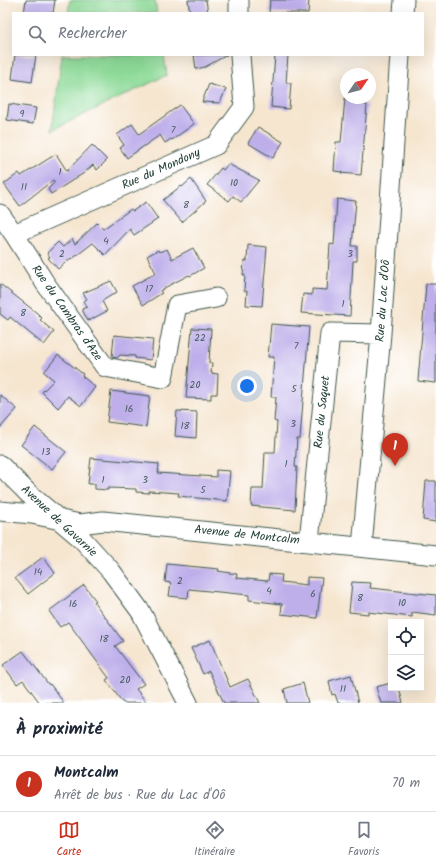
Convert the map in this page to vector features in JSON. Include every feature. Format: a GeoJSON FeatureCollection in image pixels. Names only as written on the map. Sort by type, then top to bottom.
{"type":"FeatureCollection","features":[{"type":"Feature","properties":{"kind":"street"},"geometry":{"type":"LineString","coordinates":[[239,0],[239,12]]}},
{"type":"Feature","properties":{"kind":"street"},"geometry":{"type":"LineString","coordinates":[[403,12],[404,0]]}},
{"type":"Feature","properties":{"kind":"street","name":"Rue du Mondony"},"geometry":{"type":"LineString","coordinates":[[14,234],[216,145],[244,106],[240,56]]}},
{"type":"Feature","properties":{"kind":"street","name":"Rue du Lac d'Oô"},"geometry":{"type":"LineString","coordinates":[[362,547],[381,334],[400,56]]}},
{"type":"Feature","properties":{"kind":"street","name":"Rue du Cambras d'Aze"},"geometry":{"type":"LineString","coordinates":[[0,214],[104,367],[163,378],[177,305],[216,298]]}},
{"type":"Feature","properties":{"kind":"street","name":"Rue du Saquet"},"geometry":{"type":"LineString","coordinates":[[309,541],[330,333],[381,334]]}},
{"type":"Feature","properties":{"kind":"street","name":"Avenue de Gavarnie"},"geometry":{"type":"LineString","coordinates":[[0,465],[29,494],[82,539],[111,571],[141,612],[188,703]]}},
{"type":"Feature","properties":{"kind":"street","name":"Avenue de Montcalm"},"geometry":{"type":"LineString","coordinates":[[0,511],[59,519],[80,524],[103,521],[436,555]]}},
{"type":"Feature","properties":{"kind":"green space"},"geometry":{"type":"Polygon","coordinates":[[[70,0],[155,0],[157,12],[68,12],[70,0]]]}},
{"type":"Feature","properties":{"kind":"green space"},"geometry":{"type":"Polygon","coordinates":[[[62,56],[164,56],[167,75],[52,130],[62,56]]]}},
{"type":"Feature","properties":{"kind":"building"},"geometry":{"type":"Polygon","coordinates":[[[26,0],[55,0],[53,12],[24,12],[26,0]]]}},
{"type":"Feature","properties":{"kind":"building"},"geometry":{"type":"Polygon","coordinates":[[[188,0],[206,0],[208,12],[190,12],[188,0]]]}},
{"type":"Feature","properties":{"kind":"building"},"geometry":{"type":"Polygon","coordinates":[[[270,0],[309,0],[308,12],[269,12],[270,0]]]}},
{"type":"Feature","properties":{"kind":"building"},"geometry":{"type":"Polygon","coordinates":[[[15,56],[36,56],[32,82],[12,79],[15,56]]]}},
{"type":"Feature","properties":{"kind":"building"},"geometry":{"type":"Polygon","coordinates":[[[194,56],[225,56],[205,67],[196,69],[194,56]]]}},
{"type":"Feature","properties":{"kind":"building"},"geometry":{"type":"Polygon","coordinates":[[[275,56],[288,56],[286,83],[291,83],[289,109],[271,107],[275,56]]]}},
{"type":"Feature","properties":{"kind":"building"},"geometry":{"type":"Polygon","coordinates":[[[209,84],[226,89],[220,103],[202,102],[209,84]]]}},
{"type":"Feature","properties":{"kind":"building"},"geometry":{"type":"Polygon","coordinates":[[[9,104],[36,108],[33,124],[7,120],[9,104]]]}},
{"type":"Feature","properties":{"kind":"building"},"geometry":{"type":"Polygon","coordinates":[[[344,104],[367,105],[361,175],[334,171],[336,142],[341,142],[344,104]]]}},
{"type":"Feature","properties":{"kind":"building"},"geometry":{"type":"Polygon","coordinates":[[[180,105],[194,124],[172,140],[171,139],[165,143],[160,135],[127,158],[120,148],[124,145],[117,135],[132,124],[139,134],[180,105]]]}},
{"type":"Feature","properties":{"kind":"building"},"geometry":{"type":"Polygon","coordinates":[[[258,127],[283,142],[273,158],[248,143],[258,127]]]}},
{"type":"Feature","properties":{"kind":"building"},"geometry":{"type":"Polygon","coordinates":[[[92,145],[107,160],[97,170],[93,165],[84,173],[51,194],[48,189],[55,182],[53,180],[20,206],[4,184],[19,173],[21,176],[56,154],[67,171],[92,145]]]}},
{"type":"Feature","properties":{"kind":"building"},"geometry":{"type":"Polygon","coordinates":[[[228,164],[259,180],[241,202],[233,196],[229,201],[207,185],[221,168],[223,170],[228,164]]]}},
{"type":"Feature","properties":{"kind":"building"},"geometry":{"type":"Polygon","coordinates":[[[191,179],[206,201],[182,222],[163,200],[191,179]]]}},
{"type":"Feature","properties":{"kind":"building"},"geometry":{"type":"Polygon","coordinates":[[[337,199],[356,201],[352,246],[357,246],[357,261],[353,261],[350,316],[301,313],[303,294],[312,295],[312,289],[327,290],[330,244],[334,245],[337,199]]]}},
{"type":"Feature","properties":{"kind":"building"},"geometry":{"type":"Polygon","coordinates":[[[146,202],[158,219],[134,235],[130,229],[105,255],[93,243],[58,269],[48,258],[50,257],[47,253],[58,242],[63,247],[72,239],[75,244],[97,223],[103,229],[131,209],[133,211],[146,202]]]}},
{"type":"Feature","properties":{"kind":"building"},"geometry":{"type":"Polygon","coordinates":[[[248,245],[267,247],[262,306],[246,305],[247,291],[244,291],[245,275],[243,275],[244,261],[247,261],[248,245]]]}},
{"type":"Feature","properties":{"kind":"building"},"geometry":{"type":"Polygon","coordinates":[[[193,248],[204,268],[166,287],[160,291],[162,293],[143,305],[132,286],[156,273],[147,256],[158,250],[159,252],[167,249],[172,259],[193,248]]]}},
{"type":"Feature","properties":{"kind":"building"},"geometry":{"type":"Polygon","coordinates":[[[111,281],[117,292],[102,301],[107,311],[88,321],[82,309],[87,307],[83,301],[87,299],[83,293],[111,281]]]}},
{"type":"Feature","properties":{"kind":"building"},"geometry":{"type":"Polygon","coordinates":[[[0,284],[37,313],[42,318],[40,320],[54,332],[44,345],[10,317],[8,320],[0,314],[0,284]]]}},
{"type":"Feature","properties":{"kind":"building"},"geometry":{"type":"Polygon","coordinates":[[[426,284],[436,284],[436,383],[418,381],[426,284]]]}},
{"type":"Feature","properties":{"kind":"building"},"geometry":{"type":"Polygon","coordinates":[[[271,324],[309,327],[300,439],[297,439],[295,467],[297,467],[295,510],[251,506],[252,489],[263,489],[265,452],[275,452],[277,422],[274,421],[276,397],[271,397],[274,357],[268,357],[271,324]]]}},
{"type":"Feature","properties":{"kind":"building"},"geometry":{"type":"Polygon","coordinates":[[[192,328],[211,329],[209,363],[212,363],[211,373],[218,374],[217,394],[211,394],[211,399],[186,398],[192,328]]]}},
{"type":"Feature","properties":{"kind":"building"},"geometry":{"type":"Polygon","coordinates":[[[114,335],[153,339],[151,360],[135,358],[135,356],[120,355],[117,358],[112,357],[114,335]]]}},
{"type":"Feature","properties":{"kind":"building"},"geometry":{"type":"Polygon","coordinates":[[[58,355],[83,374],[82,376],[95,387],[81,406],[68,396],[58,408],[42,392],[54,380],[44,372],[58,355]]]}},
{"type":"Feature","properties":{"kind":"building"},"geometry":{"type":"Polygon","coordinates":[[[111,391],[150,396],[146,427],[107,422],[111,391]]]}},
{"type":"Feature","properties":{"kind":"building"},"geometry":{"type":"Polygon","coordinates":[[[0,395],[17,409],[0,428],[0,395]]]}},
{"type":"Feature","properties":{"kind":"building"},"geometry":{"type":"Polygon","coordinates":[[[177,411],[197,412],[196,438],[175,436],[177,411]]]}},
{"type":"Feature","properties":{"kind":"building"},"geometry":{"type":"Polygon","coordinates":[[[35,427],[66,452],[52,469],[21,445],[35,427]]]}},
{"type":"Feature","properties":{"kind":"building"},"geometry":{"type":"Polygon","coordinates":[[[91,458],[159,464],[158,473],[216,477],[216,470],[230,471],[227,501],[178,496],[179,493],[149,491],[149,493],[136,492],[136,489],[95,489],[95,484],[88,484],[91,458]]]}},
{"type":"Feature","properties":{"kind":"building"},"geometry":{"type":"Polygon","coordinates":[[[426,481],[436,481],[436,522],[423,520],[426,481]]]}},
{"type":"Feature","properties":{"kind":"building"},"geometry":{"type":"Polygon","coordinates":[[[43,557],[55,573],[28,594],[15,578],[43,557]]]}},
{"type":"Feature","properties":{"kind":"building"},"geometry":{"type":"Polygon","coordinates":[[[167,564],[219,569],[218,571],[237,574],[236,578],[268,581],[269,574],[282,575],[281,582],[307,585],[307,577],[322,578],[317,618],[281,614],[282,604],[249,600],[249,595],[189,589],[188,598],[169,596],[171,583],[165,582],[167,564]]]}},
{"type":"Feature","properties":{"kind":"building"},"geometry":{"type":"Polygon","coordinates":[[[352,582],[371,583],[370,588],[436,595],[436,615],[412,612],[412,617],[368,612],[368,614],[349,612],[352,582]]]}},
{"type":"Feature","properties":{"kind":"building"},"geometry":{"type":"Polygon","coordinates":[[[84,585],[96,601],[94,602],[123,641],[115,646],[144,684],[136,689],[147,703],[123,703],[106,680],[109,678],[68,622],[60,627],[49,611],[84,585]]]}},
{"type":"Feature","properties":{"kind":"building"},"geometry":{"type":"Polygon","coordinates":[[[210,640],[230,687],[248,679],[260,703],[224,703],[209,671],[203,674],[191,648],[210,640]]]}},
{"type":"Feature","properties":{"kind":"building"},"geometry":{"type":"Polygon","coordinates":[[[23,651],[64,703],[40,703],[23,680],[17,684],[3,665],[23,651]]]}},
{"type":"Feature","properties":{"kind":"building"},"geometry":{"type":"Polygon","coordinates":[[[351,675],[358,703],[338,703],[335,694],[332,695],[329,681],[351,675]]]}},
{"type":"Feature","properties":{"kind":"building"},"geometry":{"type":"Polygon","coordinates":[[[303,683],[308,703],[287,703],[284,689],[303,683]]]}},
{"type":"Feature","properties":{"kind":"building"},"geometry":{"type":"Polygon","coordinates":[[[388,684],[388,691],[400,691],[403,703],[381,703],[376,687],[388,684]]]}},
{"type":"Feature","properties":{"kind":"place","name":"Montcalm"},"geometry":{"type":"Point","coordinates":[395,466]}}]}
